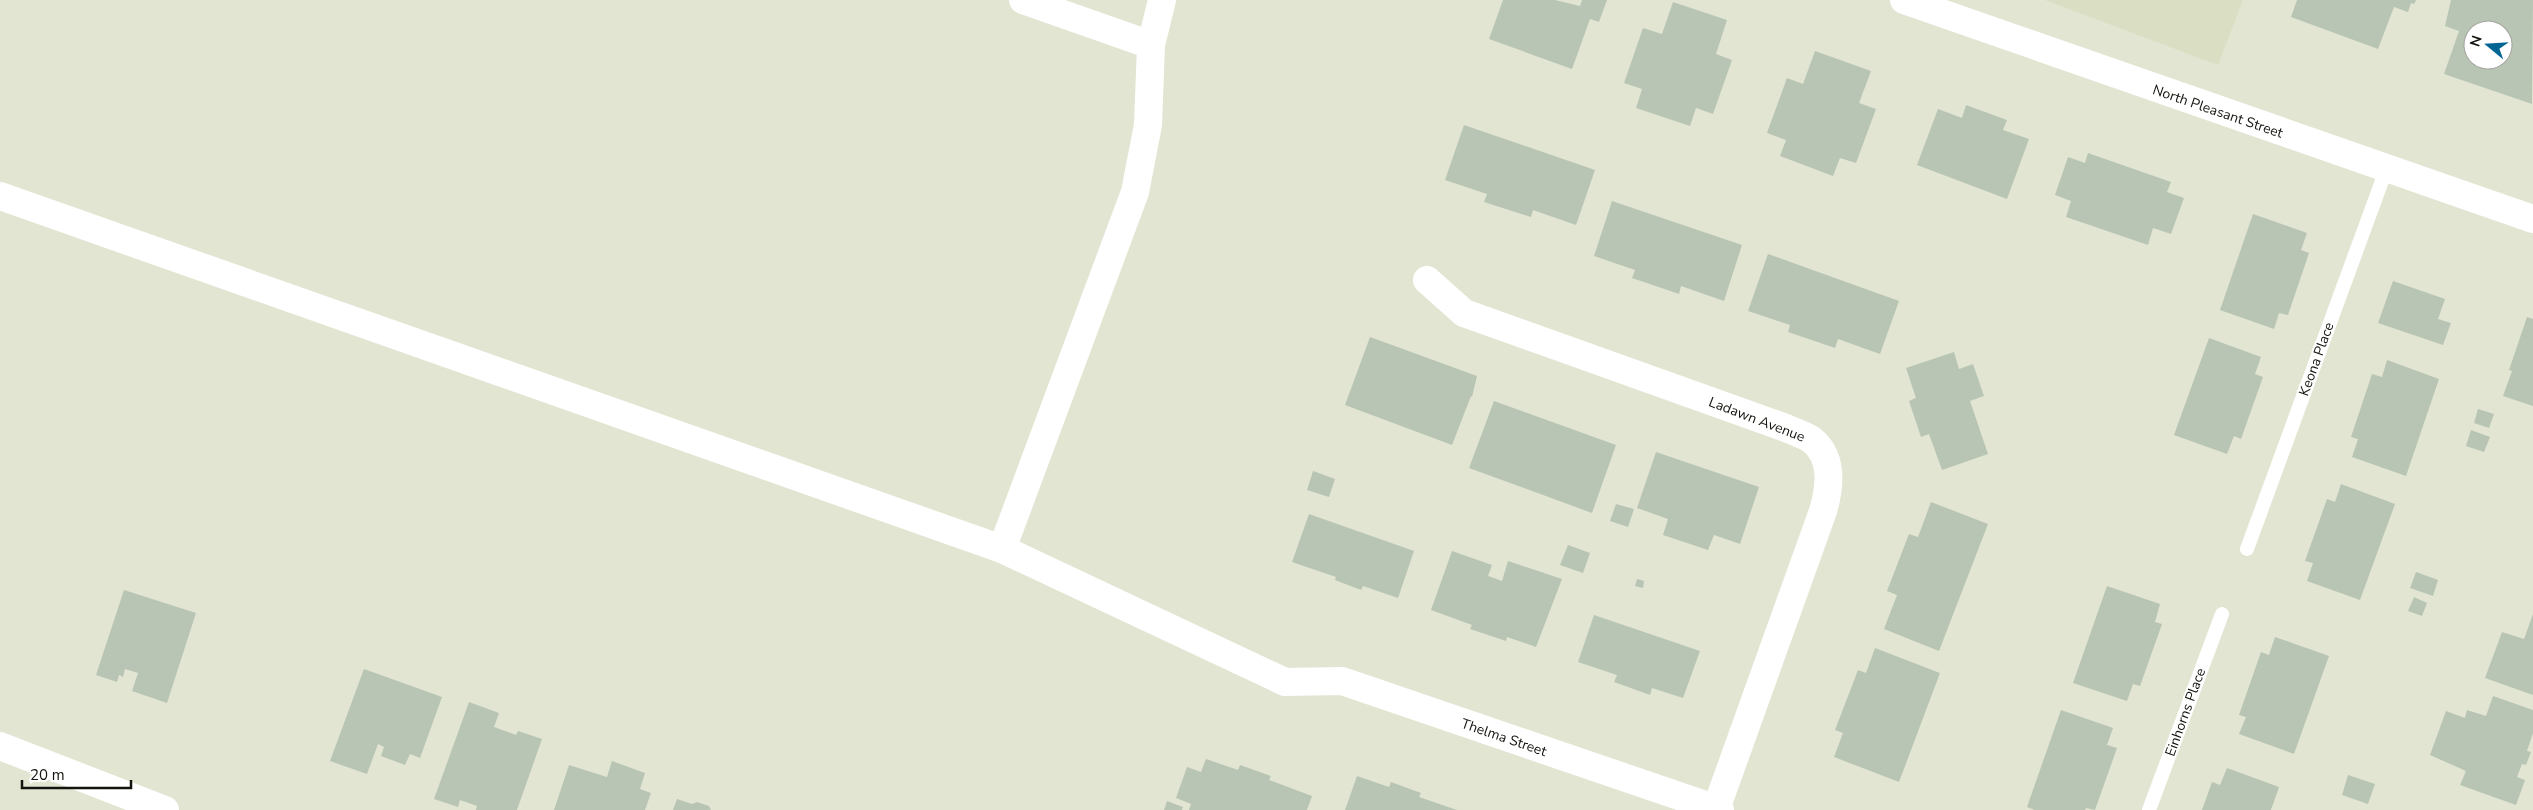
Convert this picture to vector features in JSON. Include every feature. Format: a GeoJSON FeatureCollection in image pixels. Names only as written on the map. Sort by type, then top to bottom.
{"type":"FeatureCollection","features":[{"type":"Feature","properties":{"kind":"street"},"geometry":{"type":"LineString","coordinates":[[1023,0],[1151,45]]}},
{"type":"Feature","properties":{"kind":"street"},"geometry":{"type":"LineString","coordinates":[[0,196],[1002,549],[1135,192],[1148,125],[1151,45],[1162,0]]}},
{"type":"Feature","properties":{"kind":"street","name":"North Pleasant Street"},"geometry":{"type":"LineString","coordinates":[[1904,0],[2386,170],[2533,219]]}},
{"type":"Feature","properties":{"kind":"street","name":"Ladawn Avenue"},"geometry":{"type":"LineString","coordinates":[[1427,280],[1464,313],[1786,428],[1812,440],[1827,462],[1830,488],[1823,511],[1718,809]]}},
{"type":"Feature","properties":{"kind":"street","name":"Thelma Street"},"geometry":{"type":"LineString","coordinates":[[1002,549],[1285,682],[1342,681],[1718,809]]}},
{"type":"Feature","properties":{"kind":"street"},"geometry":{"type":"LineString","coordinates":[[0,746],[165,810]]}},
{"type":"Feature","properties":{"kind":"lane","name":"Keona Place"},"geometry":{"type":"LineString","coordinates":[[2247,549],[2386,170]]}},
{"type":"Feature","properties":{"kind":"lane","name":"Einhorns Place"},"geometry":{"type":"LineString","coordinates":[[2149,810],[2222,614]]}},
{"type":"Feature","properties":{"kind":"shaded area"},"geometry":{"type":"Polygon","coordinates":[[[2045,0],[2243,0],[2218,65],[2045,0]]]}},
{"type":"Feature","properties":{"kind":"building"},"geometry":{"type":"Polygon","coordinates":[[[1503,0],[1555,0],[1580,6],[1582,0],[1607,0],[1599,22],[1590,19],[1572,69],[1489,39],[1503,0]]]}},
{"type":"Feature","properties":{"kind":"building"},"geometry":{"type":"Polygon","coordinates":[[[2297,0],[2416,0],[2414,4],[2411,3],[2408,12],[2394,7],[2378,49],[2291,17],[2297,0]]]}},
{"type":"Feature","properties":{"kind":"building"},"geometry":{"type":"Polygon","coordinates":[[[2451,0],[2533,0],[2532,104],[2444,74],[2459,31],[2445,26],[2451,0]]]}},
{"type":"Feature","properties":{"kind":"building"},"geometry":{"type":"Polygon","coordinates":[[[1673,2],[1727,20],[1716,54],[1732,60],[1713,114],[1696,108],[1690,126],[1636,108],[1642,89],[1624,83],[1643,28],[1662,34],[1673,2]]]}},
{"type":"Feature","properties":{"kind":"building"},"geometry":{"type":"Polygon","coordinates":[[[1815,51],[1871,71],[1859,103],[1876,109],[1856,163],[1840,158],[1833,176],[1780,156],[1786,140],[1767,133],[1787,78],[1803,84],[1815,51]]]}},
{"type":"Feature","properties":{"kind":"building"},"geometry":{"type":"Polygon","coordinates":[[[1966,105],[2007,120],[2003,130],[2029,139],[2007,199],[1917,165],[1938,109],[1962,118],[1966,105]]]}},
{"type":"Feature","properties":{"kind":"building"},"geometry":{"type":"Polygon","coordinates":[[[1464,125],[1595,170],[1576,225],[1533,210],[1531,217],[1484,202],[1487,194],[1445,180],[1464,125]]]}},
{"type":"Feature","properties":{"kind":"building"},"geometry":{"type":"Polygon","coordinates":[[[2088,153],[2171,182],[2167,192],[2184,198],[2171,234],[2153,228],[2148,245],[2066,217],[2071,201],[2055,195],[2068,157],[2085,163],[2088,153]]]}},
{"type":"Feature","properties":{"kind":"building"},"geometry":{"type":"Polygon","coordinates":[[[1612,201],[1742,245],[1724,301],[1681,286],[1679,294],[1632,278],[1635,270],[1594,256],[1612,201]]]}},
{"type":"Feature","properties":{"kind":"building"},"geometry":{"type":"Polygon","coordinates":[[[2253,214],[2307,233],[2301,250],[2309,253],[2288,315],[2279,313],[2274,329],[2220,310],[2253,214]]]}},
{"type":"Feature","properties":{"kind":"building"},"geometry":{"type":"Polygon","coordinates":[[[1768,254],[1899,301],[1880,354],[1838,339],[1835,348],[1788,332],[1790,325],[1748,311],[1768,254]]]}},
{"type":"Feature","properties":{"kind":"building"},"geometry":{"type":"Polygon","coordinates":[[[2393,281],[2445,299],[2438,319],[2451,323],[2443,345],[2378,323],[2393,281]]]}},
{"type":"Feature","properties":{"kind":"building"},"geometry":{"type":"Polygon","coordinates":[[[2527,317],[2533,319],[2533,406],[2503,396],[2512,371],[2509,370],[2527,317]]]}},
{"type":"Feature","properties":{"kind":"building"},"geometry":{"type":"Polygon","coordinates":[[[1370,337],[1477,376],[1472,397],[1452,445],[1345,405],[1370,337]]]}},
{"type":"Feature","properties":{"kind":"building"},"geometry":{"type":"Polygon","coordinates":[[[2209,338],[2261,357],[2255,374],[2263,377],[2241,439],[2234,436],[2227,454],[2174,435],[2209,338]]]}},
{"type":"Feature","properties":{"kind":"building"},"geometry":{"type":"Polygon","coordinates":[[[1954,352],[1959,369],[1973,364],[1984,396],[1970,401],[1988,454],[1942,470],[1929,434],[1921,437],[1909,401],[1916,398],[1906,368],[1954,352]]]}},
{"type":"Feature","properties":{"kind":"building"},"geometry":{"type":"Polygon","coordinates":[[[2387,360],[2439,379],[2406,476],[2352,457],[2358,439],[2351,437],[2372,374],[2382,377],[2387,360]]]}},
{"type":"Feature","properties":{"kind":"building"},"geometry":{"type":"Polygon","coordinates":[[[1494,401],[1616,445],[1592,513],[1469,468],[1494,401]]]}},
{"type":"Feature","properties":{"kind":"building"},"geometry":{"type":"Polygon","coordinates":[[[2478,409],[2494,414],[2489,428],[2474,423],[2478,409]]]}},
{"type":"Feature","properties":{"kind":"building"},"geometry":{"type":"Polygon","coordinates":[[[2471,430],[2490,437],[2484,452],[2466,446],[2471,430]]]}},
{"type":"Feature","properties":{"kind":"building"},"geometry":{"type":"Polygon","coordinates":[[[1656,452],[1759,487],[1740,544],[1714,535],[1708,550],[1663,535],[1668,519],[1637,508],[1656,452]]]}},
{"type":"Feature","properties":{"kind":"building"},"geometry":{"type":"Polygon","coordinates":[[[1313,471],[1335,479],[1329,497],[1307,490],[1313,471]]]}},
{"type":"Feature","properties":{"kind":"building"},"geometry":{"type":"Polygon","coordinates":[[[2341,484],[2395,504],[2360,600],[2307,581],[2313,563],[2305,561],[2327,499],[2335,502],[2341,484]]]}},
{"type":"Feature","properties":{"kind":"building"},"geometry":{"type":"Polygon","coordinates":[[[1931,502],[1988,524],[1939,651],[1884,629],[1897,595],[1887,591],[1909,534],[1918,537],[1931,502]]]}},
{"type":"Feature","properties":{"kind":"building"},"geometry":{"type":"Polygon","coordinates":[[[1616,504],[1634,509],[1628,527],[1610,521],[1616,504]]]}},
{"type":"Feature","properties":{"kind":"building"},"geometry":{"type":"Polygon","coordinates":[[[1309,514],[1414,551],[1398,598],[1363,586],[1361,590],[1335,580],[1336,577],[1292,562],[1309,514]]]}},
{"type":"Feature","properties":{"kind":"building"},"geometry":{"type":"Polygon","coordinates":[[[1568,545],[1590,553],[1583,573],[1560,565],[1568,545]]]}},
{"type":"Feature","properties":{"kind":"building"},"geometry":{"type":"Polygon","coordinates":[[[1452,551],[1492,565],[1488,576],[1502,581],[1508,561],[1562,579],[1536,647],[1507,637],[1506,641],[1470,629],[1472,625],[1431,610],[1452,551]]]}},
{"type":"Feature","properties":{"kind":"building"},"geometry":{"type":"Polygon","coordinates":[[[2416,572],[2438,580],[2433,596],[2410,588],[2416,572]]]}},
{"type":"Feature","properties":{"kind":"building"},"geometry":{"type":"Polygon","coordinates":[[[1637,579],[1644,581],[1643,588],[1635,586],[1637,579]]]}},
{"type":"Feature","properties":{"kind":"building"},"geometry":{"type":"Polygon","coordinates":[[[2107,586],[2160,604],[2155,622],[2162,624],[2140,686],[2133,684],[2127,701],[2073,683],[2107,586]]]}},
{"type":"Feature","properties":{"kind":"building"},"geometry":{"type":"Polygon","coordinates":[[[124,590],[196,613],[167,703],[132,691],[138,673],[125,669],[123,677],[119,675],[117,682],[96,675],[124,590]]]}},
{"type":"Feature","properties":{"kind":"building"},"geometry":{"type":"Polygon","coordinates":[[[2414,597],[2427,603],[2422,616],[2408,611],[2414,597]]]}},
{"type":"Feature","properties":{"kind":"building"},"geometry":{"type":"Polygon","coordinates":[[[2533,614],[2533,695],[2485,678],[2502,632],[2524,639],[2533,614]]]}},
{"type":"Feature","properties":{"kind":"building"},"geometry":{"type":"Polygon","coordinates":[[[1594,615],[1700,651],[1683,698],[1652,688],[1650,695],[1614,682],[1617,675],[1578,662],[1594,615]]]}},
{"type":"Feature","properties":{"kind":"building"},"geometry":{"type":"Polygon","coordinates":[[[2275,637],[2329,656],[2294,754],[2239,734],[2246,717],[2239,715],[2261,652],[2269,655],[2275,637]]]}},
{"type":"Feature","properties":{"kind":"building"},"geometry":{"type":"Polygon","coordinates":[[[1875,648],[1940,673],[1899,782],[1834,757],[1843,733],[1835,730],[1858,670],[1866,673],[1875,648]]]}},
{"type":"Feature","properties":{"kind":"building"},"geometry":{"type":"Polygon","coordinates":[[[364,669],[442,697],[420,758],[410,754],[405,765],[381,756],[384,747],[378,744],[367,774],[330,761],[364,669]]]}},
{"type":"Feature","properties":{"kind":"building"},"geometry":{"type":"Polygon","coordinates":[[[2493,696],[2533,710],[2533,733],[2527,751],[2531,752],[2526,765],[2522,764],[2517,777],[2525,780],[2516,805],[2460,785],[2466,771],[2430,755],[2446,711],[2465,718],[2467,710],[2486,716],[2493,696]]]}},
{"type":"Feature","properties":{"kind":"building"},"geometry":{"type":"Polygon","coordinates":[[[469,702],[499,713],[494,727],[516,735],[518,731],[542,739],[517,810],[476,810],[477,806],[460,800],[458,807],[434,799],[469,702]]]}},
{"type":"Feature","properties":{"kind":"building"},"geometry":{"type":"Polygon","coordinates":[[[2061,710],[2113,728],[2107,745],[2117,748],[2095,810],[2086,808],[2085,810],[2035,810],[2027,807],[2061,710]]]}},
{"type":"Feature","properties":{"kind":"building"},"geometry":{"type":"Polygon","coordinates":[[[1206,759],[1238,770],[1240,765],[1271,776],[1269,780],[1312,796],[1307,810],[1189,810],[1191,804],[1176,798],[1187,767],[1201,772],[1206,759]]]}},
{"type":"Feature","properties":{"kind":"building"},"geometry":{"type":"Polygon","coordinates":[[[612,761],[645,773],[640,789],[651,793],[645,810],[554,810],[569,765],[607,777],[612,761]]]}},
{"type":"Feature","properties":{"kind":"building"},"geometry":{"type":"Polygon","coordinates":[[[2227,768],[2279,787],[2271,810],[2202,810],[2212,782],[2220,785],[2227,768]]]}},
{"type":"Feature","properties":{"kind":"building"},"geometry":{"type":"Polygon","coordinates":[[[2348,775],[2375,784],[2368,804],[2342,795],[2348,775]]]}},
{"type":"Feature","properties":{"kind":"building"},"geometry":{"type":"Polygon","coordinates":[[[1357,776],[1389,787],[1391,782],[1421,793],[1419,797],[1457,810],[1345,810],[1357,776]]]}},
{"type":"Feature","properties":{"kind":"building"},"geometry":{"type":"Polygon","coordinates":[[[677,799],[692,804],[697,802],[709,806],[711,810],[673,810],[677,799]]]}},
{"type":"Feature","properties":{"kind":"building"},"geometry":{"type":"Polygon","coordinates":[[[1167,801],[1183,807],[1182,810],[1164,810],[1167,801]]]}}]}
